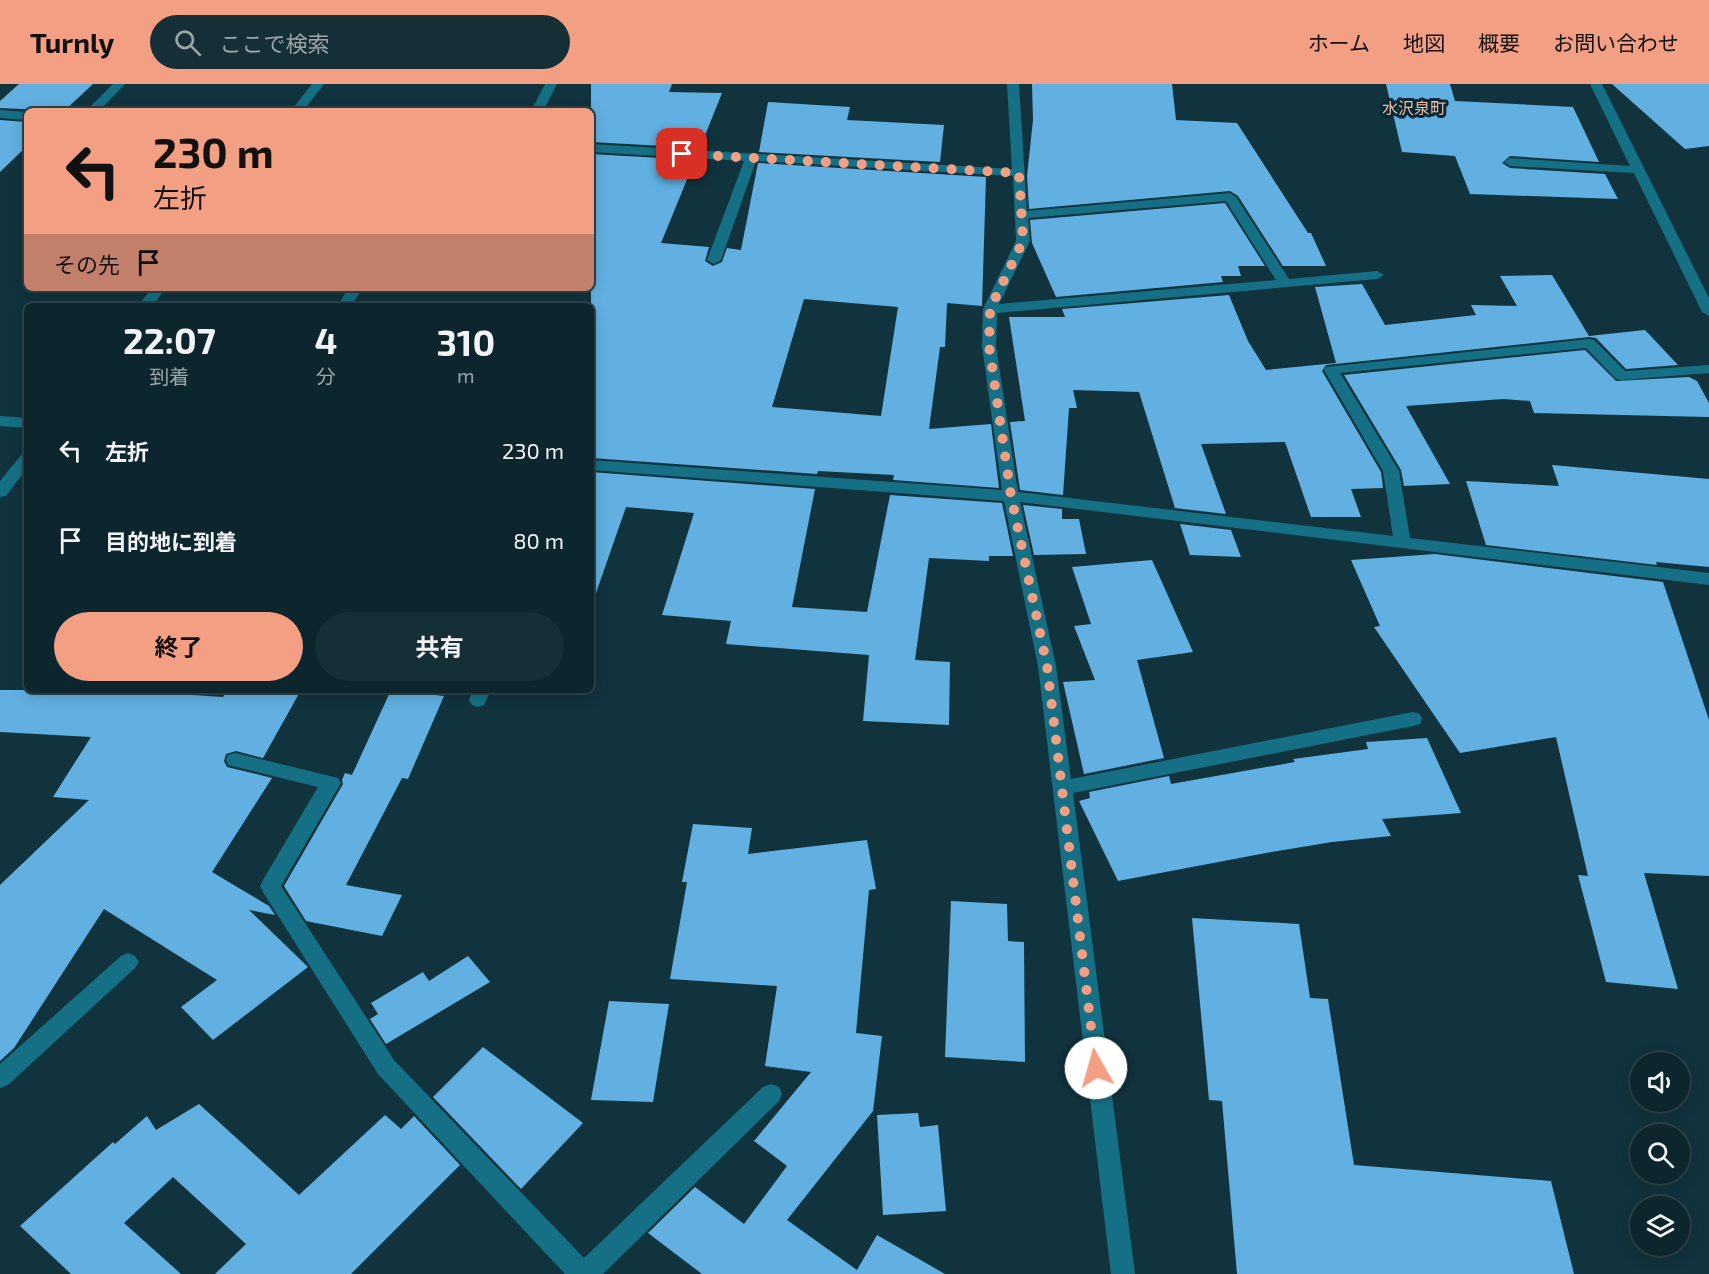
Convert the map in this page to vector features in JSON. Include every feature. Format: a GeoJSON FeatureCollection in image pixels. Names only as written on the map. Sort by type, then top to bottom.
{"type":"FeatureCollection","features":[{"type":"Feature","properties":{"kind":"street"},"geometry":{"type":"LineString","coordinates":[[95,108],[119,84]]}},
{"type":"Feature","properties":{"kind":"street"},"geometry":{"type":"LineString","coordinates":[[299,108],[318,84]]}},
{"type":"Feature","properties":{"kind":"street"},"geometry":{"type":"LineString","coordinates":[[539,108],[551,84]]}},
{"type":"Feature","properties":{"kind":"street"},"geometry":{"type":"LineString","coordinates":[[1013,84],[1023,241],[990,309],[989,346],[1011,496],[1047,666],[1123,1274]]}},
{"type":"Feature","properties":{"kind":"street"},"geometry":{"type":"LineString","coordinates":[[1596,84],[1709,312]]}},
{"type":"Feature","properties":{"kind":"street"},"geometry":{"type":"LineString","coordinates":[[0,114],[24,116]]}},
{"type":"Feature","properties":{"kind":"street"},"geometry":{"type":"LineString","coordinates":[[594,148],[1019,173]]}},
{"type":"Feature","properties":{"kind":"street"},"geometry":{"type":"LineString","coordinates":[[714,260],[751,158]]}},
{"type":"Feature","properties":{"kind":"street"},"geometry":{"type":"LineString","coordinates":[[1510,162],[1639,170]]}},
{"type":"Feature","properties":{"kind":"street"},"geometry":{"type":"LineString","coordinates":[[1021,215],[1230,197],[1285,283]]}},
{"type":"Feature","properties":{"kind":"street"},"geometry":{"type":"LineString","coordinates":[[990,309],[1377,274]]}},
{"type":"Feature","properties":{"kind":"street"},"geometry":{"type":"LineString","coordinates":[[147,303],[157,291]]}},
{"type":"Feature","properties":{"kind":"street"},"geometry":{"type":"LineString","coordinates":[[1402,542],[1391,471],[1331,370],[1589,343],[1621,376],[1709,369]]}},
{"type":"Feature","properties":{"kind":"street"},"geometry":{"type":"LineString","coordinates":[[0,421],[24,423]]}},
{"type":"Feature","properties":{"kind":"street"},"geometry":{"type":"LineString","coordinates":[[0,492],[24,461]]}},
{"type":"Feature","properties":{"kind":"street"},"geometry":{"type":"LineString","coordinates":[[594,465],[1011,496],[1709,579]]}},
{"type":"Feature","properties":{"kind":"street"},"geometry":{"type":"LineString","coordinates":[[1062,788],[1413,719]]}},
{"type":"Feature","properties":{"kind":"street"},"geometry":{"type":"LineString","coordinates":[[235,760],[331,783],[270,886],[386,1067],[584,1274],[771,1094]]}},
{"type":"Feature","properties":{"kind":"street"},"geometry":{"type":"LineString","coordinates":[[0,1078],[128,962]]}},
{"type":"Feature","properties":{"kind":"building"},"geometry":{"type":"Polygon","coordinates":[[[19,84],[93,84],[67,108],[0,108],[0,101],[19,84]]]}},
{"type":"Feature","properties":{"kind":"building"},"geometry":{"type":"Polygon","coordinates":[[[591,84],[672,84],[669,92],[722,93],[700,148],[594,142],[594,108],[591,108],[591,84]]]}},
{"type":"Feature","properties":{"kind":"building"},"geometry":{"type":"Polygon","coordinates":[[[1032,84],[1172,84],[1176,120],[1237,123],[1308,233],[1311,233],[1326,266],[1283,266],[1238,196],[1230,191],[1029,209],[1027,176],[1033,120],[1032,84]]]}},
{"type":"Feature","properties":{"kind":"building"},"geometry":{"type":"Polygon","coordinates":[[[1386,84],[1450,84],[1455,101],[1573,107],[1599,162],[1510,156],[1502,163],[1510,168],[1605,174],[1618,199],[1470,194],[1455,156],[1402,152],[1386,84]]]}},
{"type":"Feature","properties":{"kind":"building"},"geometry":{"type":"Polygon","coordinates":[[[1612,84],[1709,84],[1709,146],[1685,149],[1612,84]]]}},
{"type":"Feature","properties":{"kind":"building"},"geometry":{"type":"Polygon","coordinates":[[[768,102],[850,107],[847,120],[944,125],[940,162],[759,152],[768,102]]]}},
{"type":"Feature","properties":{"kind":"building"},"geometry":{"type":"Polygon","coordinates":[[[0,120],[24,122],[24,149],[0,172],[0,120]]]}},
{"type":"Feature","properties":{"kind":"building"},"geometry":{"type":"Polygon","coordinates":[[[594,154],[695,160],[661,243],[709,247],[705,261],[713,266],[722,262],[727,248],[741,250],[758,163],[986,177],[982,306],[947,303],[945,347],[940,347],[929,429],[991,424],[999,488],[893,480],[894,475],[818,471],[817,474],[594,458],[594,303],[591,303],[591,291],[594,291],[594,154]],[[804,299],[772,407],[881,416],[898,307],[804,299]]]}},
{"type":"Feature","properties":{"kind":"building"},"geometry":{"type":"Polygon","coordinates":[[[1225,203],[1265,266],[1238,266],[1241,276],[1221,276],[1223,282],[1056,297],[1032,243],[1030,220],[1225,203]]]}},
{"type":"Feature","properties":{"kind":"building"},"geometry":{"type":"Polygon","coordinates":[[[1552,275],[1589,336],[1645,330],[1678,365],[1626,369],[1596,338],[1589,337],[1326,365],[1322,371],[1381,472],[1383,488],[1351,489],[1361,517],[1311,517],[1285,442],[1201,444],[1226,514],[1175,508],[1139,392],[1073,390],[1077,408],[1069,408],[1063,495],[1020,490],[1010,422],[1025,421],[1009,317],[1065,317],[1062,309],[1229,295],[1248,341],[1266,370],[1336,363],[1315,287],[1362,284],[1385,325],[1476,315],[1471,305],[1517,306],[1500,276],[1552,275]]]}},
{"type":"Feature","properties":{"kind":"building"},"geometry":{"type":"Polygon","coordinates":[[[1585,350],[1616,381],[1689,377],[1697,381],[1709,403],[1709,417],[1534,413],[1530,401],[1503,399],[1406,406],[1450,484],[1404,486],[1401,470],[1344,375],[1585,350]]]}},
{"type":"Feature","properties":{"kind":"building"},"geometry":{"type":"Polygon","coordinates":[[[1552,465],[1709,479],[1709,567],[1656,562],[1657,565],[1486,545],[1466,481],[1559,486],[1552,465]]]}},
{"type":"Feature","properties":{"kind":"building"},"geometry":{"type":"Polygon","coordinates":[[[594,472],[815,489],[792,607],[867,612],[890,495],[1002,503],[1013,556],[989,556],[989,561],[929,558],[915,660],[950,662],[949,725],[863,721],[869,655],[726,644],[731,621],[662,615],[694,513],[626,507],[596,593],[594,593],[594,472]]]}},
{"type":"Feature","properties":{"kind":"building"},"geometry":{"type":"Polygon","coordinates":[[[1023,505],[1062,509],[1062,519],[1079,519],[1086,554],[1034,555],[1023,505]]]}},
{"type":"Feature","properties":{"kind":"building"},"geometry":{"type":"Polygon","coordinates":[[[1180,524],[1231,530],[1241,557],[1190,555],[1180,524]]]}},
{"type":"Feature","properties":{"kind":"building"},"geometry":{"type":"Polygon","coordinates":[[[1435,554],[1663,582],[1709,720],[1709,876],[1644,873],[1678,989],[1606,982],[1578,875],[1588,876],[1556,737],[1460,753],[1374,627],[1380,626],[1351,560],[1435,554]]]}},
{"type":"Feature","properties":{"kind":"building"},"geometry":{"type":"Polygon","coordinates":[[[1152,560],[1193,652],[1137,660],[1164,758],[1084,774],[1063,682],[1095,680],[1074,626],[1091,624],[1072,567],[1152,560]]]}},
{"type":"Feature","properties":{"kind":"building"},"geometry":{"type":"Polygon","coordinates":[[[0,690],[24,690],[24,693],[162,693],[223,697],[225,693],[299,693],[263,758],[236,751],[226,754],[224,761],[227,767],[272,778],[212,872],[269,906],[275,915],[249,910],[308,967],[213,1040],[181,1007],[217,980],[104,909],[14,1048],[0,1061],[0,885],[89,800],[53,797],[91,737],[0,732],[0,690]]]}},
{"type":"Feature","properties":{"kind":"building"},"geometry":{"type":"Polygon","coordinates":[[[390,693],[444,696],[408,779],[402,778],[346,885],[402,895],[382,936],[306,921],[284,886],[343,784],[345,773],[352,775],[390,693]]]}},
{"type":"Feature","properties":{"kind":"building"},"geometry":{"type":"Polygon","coordinates":[[[1427,738],[1461,813],[1382,819],[1391,836],[1332,842],[1118,881],[1079,801],[1090,798],[1089,792],[1169,776],[1171,784],[1295,762],[1293,759],[1368,749],[1366,742],[1427,738]]]}},
{"type":"Feature","properties":{"kind":"building"},"geometry":{"type":"Polygon","coordinates":[[[693,824],[752,828],[748,854],[867,840],[876,889],[869,890],[856,1033],[882,1036],[873,1111],[787,1220],[857,1270],[877,1235],[945,1274],[702,1274],[648,1233],[695,1187],[744,1224],[787,1166],[754,1141],[811,1072],[765,1066],[777,986],[670,979],[687,882],[682,882],[693,824]]]}},
{"type":"Feature","properties":{"kind":"building"},"geometry":{"type":"Polygon","coordinates":[[[951,901],[1007,904],[1008,941],[1024,942],[1025,1062],[945,1057],[951,901]]]}},
{"type":"Feature","properties":{"kind":"building"},"geometry":{"type":"Polygon","coordinates":[[[1192,918],[1299,924],[1310,998],[1328,999],[1354,1165],[1551,1181],[1574,1274],[1237,1274],[1222,1101],[1209,1100],[1192,918]]]}},
{"type":"Feature","properties":{"kind":"building"},"geometry":{"type":"Polygon","coordinates":[[[468,956],[490,982],[386,1044],[370,1019],[378,1014],[371,1003],[423,972],[429,981],[468,956]]]}},
{"type":"Feature","properties":{"kind":"building"},"geometry":{"type":"Polygon","coordinates":[[[609,1001],[669,1004],[653,1102],[591,1100],[609,1001]]]}},
{"type":"Feature","properties":{"kind":"building"},"geometry":{"type":"Polygon","coordinates":[[[483,1047],[583,1123],[521,1189],[433,1097],[483,1047]]]}},
{"type":"Feature","properties":{"kind":"building"},"geometry":{"type":"Polygon","coordinates":[[[199,1104],[299,1195],[385,1115],[401,1129],[414,1116],[460,1165],[351,1274],[215,1274],[246,1244],[173,1177],[124,1223],[181,1274],[71,1274],[20,1226],[113,1142],[115,1144],[147,1116],[156,1130],[199,1104]]]}},
{"type":"Feature","properties":{"kind":"building"},"geometry":{"type":"Polygon","coordinates":[[[918,1113],[920,1127],[938,1125],[946,1211],[883,1215],[877,1115],[918,1113]]]}},
{"type":"Feature","properties":{"kind":"district","name":"水沢泉町"},"geometry":{"type":"Point","coordinates":[1414,108]}},
{"type":"Feature","properties":{"kind":"route"},"geometry":{"type":"LineString","coordinates":[[682,154],[1019,173],[1023,241],[990,309],[989,346],[1011,496],[1047,666],[1096,1068]]}}]}
